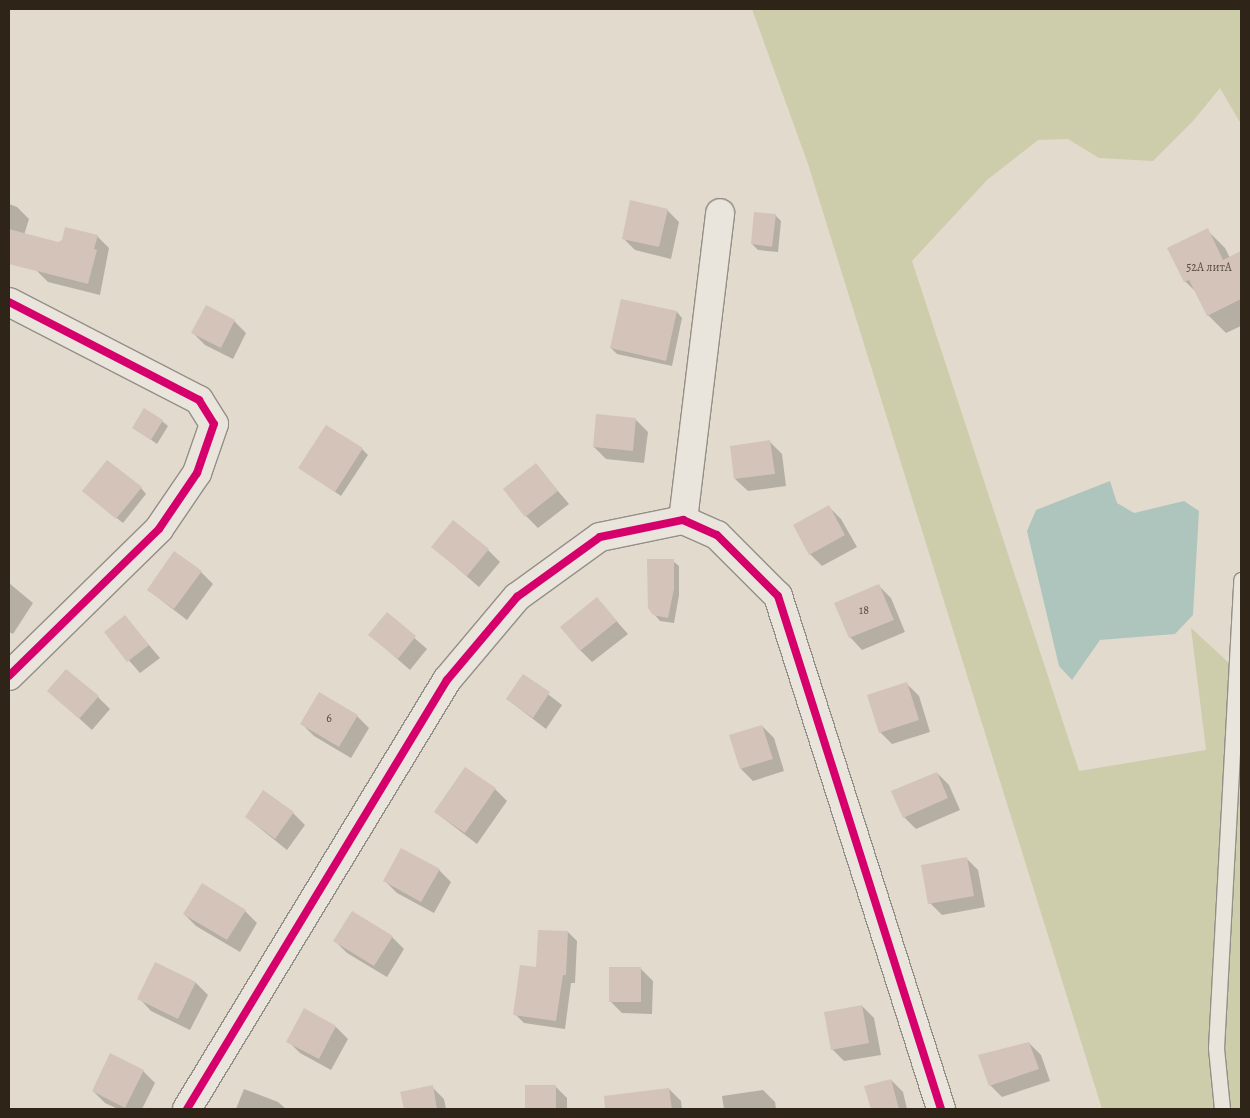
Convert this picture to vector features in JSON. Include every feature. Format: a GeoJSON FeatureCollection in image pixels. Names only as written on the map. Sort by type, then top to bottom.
{"type":"FeatureCollection","features":[{"type":"Feature","properties":{"kind":"street"},"geometry":{"type":"LineString","coordinates":[[683,520],[720,213]]}},
{"type":"Feature","properties":{"kind":"street"},"geometry":{"type":"LineString","coordinates":[[9,302],[199,400],[214,424],[197,473],[159,530],[13,666]]}},
{"type":"Feature","properties":{"kind":"street"},"geometry":{"type":"LineString","coordinates":[[187,1109],[447,680],[517,596],[600,537],[683,520],[717,534],[778,596],[941,1109]]}},
{"type":"Feature","properties":{"kind":"lane"},"geometry":{"type":"LineString","coordinates":[[1222,1109],[1216,1048],[1241,580]]}},
{"type":"Feature","properties":{"kind":"green space"},"geometry":{"type":"Polygon","coordinates":[[[752,9],[1241,9],[1241,124],[1220,88],[1193,121],[1153,161],[1099,158],[1068,139],[1038,140],[987,180],[912,261],[1079,771],[1206,750],[1191,628],[1241,674],[1241,1109],[1102,1109],[808,164],[752,9]]]}},
{"type":"Feature","properties":{"kind":"water"},"geometry":{"type":"Polygon","coordinates":[[[1110,481],[1117,503],[1134,513],[1184,501],[1199,511],[1193,615],[1175,634],[1100,640],[1072,680],[1059,666],[1027,531],[1036,510],[1110,481]]]}},
{"type":"Feature","properties":{"kind":"building"},"geometry":{"type":"Polygon","coordinates":[[[630,200],[668,209],[659,247],[622,239],[630,200]]]}},
{"type":"Feature","properties":{"kind":"building"},"geometry":{"type":"Polygon","coordinates":[[[754,212],[776,214],[772,247],[751,244],[754,212]]]}},
{"type":"Feature","properties":{"kind":"building"},"geometry":{"type":"Polygon","coordinates":[[[65,227],[98,235],[94,249],[97,250],[88,284],[9,264],[9,229],[58,242],[62,240],[65,227]]]}},
{"type":"Feature","properties":{"kind":"building"},"geometry":{"type":"Polygon","coordinates":[[[1208,228],[1223,260],[1241,251],[1241,299],[1207,316],[1189,280],[1184,282],[1167,248],[1208,228]]]}},
{"type":"Feature","properties":{"kind":"building"},"geometry":{"type":"Polygon","coordinates":[[[621,299],[677,311],[666,361],[610,348],[621,299]]]}},
{"type":"Feature","properties":{"kind":"building"},"geometry":{"type":"Polygon","coordinates":[[[206,305],[235,320],[221,348],[191,333],[206,305]]]}},
{"type":"Feature","properties":{"kind":"building"},"geometry":{"type":"Polygon","coordinates":[[[144,408],[163,420],[151,440],[132,428],[144,408]]]}},
{"type":"Feature","properties":{"kind":"building"},"geometry":{"type":"Polygon","coordinates":[[[596,414],[636,418],[633,451],[593,447],[596,414]]]}},
{"type":"Feature","properties":{"kind":"building"},"geometry":{"type":"Polygon","coordinates":[[[326,425],[363,448],[335,492],[298,468],[326,425]]]}},
{"type":"Feature","properties":{"kind":"building"},"geometry":{"type":"Polygon","coordinates":[[[770,440],[775,474],[734,479],[730,446],[770,440]]]}},
{"type":"Feature","properties":{"kind":"building"},"geometry":{"type":"Polygon","coordinates":[[[107,460],[142,487],[116,519],[82,491],[107,460]]]}},
{"type":"Feature","properties":{"kind":"building"},"geometry":{"type":"Polygon","coordinates":[[[536,463],[558,491],[525,517],[503,489],[536,463]]]}},
{"type":"Feature","properties":{"kind":"building"},"geometry":{"type":"Polygon","coordinates":[[[829,505],[845,535],[809,555],[793,525],[829,505]]]}},
{"type":"Feature","properties":{"kind":"building"},"geometry":{"type":"Polygon","coordinates":[[[453,520],[489,549],[467,576],[431,547],[453,520]]]}},
{"type":"Feature","properties":{"kind":"building"},"geometry":{"type":"Polygon","coordinates":[[[174,551],[202,571],[174,609],[147,590],[174,551]]]}},
{"type":"Feature","properties":{"kind":"building"},"geometry":{"type":"Polygon","coordinates":[[[647,559],[674,559],[674,589],[668,618],[653,615],[648,608],[647,559]]]}},
{"type":"Feature","properties":{"kind":"building"},"geometry":{"type":"Polygon","coordinates":[[[879,584],[894,620],[849,638],[834,603],[879,584]]]}},
{"type":"Feature","properties":{"kind":"building"},"geometry":{"type":"Polygon","coordinates":[[[597,597],[617,621],[580,651],[560,627],[597,597]]]}},
{"type":"Feature","properties":{"kind":"building"},"geometry":{"type":"Polygon","coordinates":[[[387,612],[416,636],[398,659],[368,635],[387,612]]]}},
{"type":"Feature","properties":{"kind":"building"},"geometry":{"type":"Polygon","coordinates":[[[125,615],[149,645],[127,662],[104,632],[125,615]]]}},
{"type":"Feature","properties":{"kind":"building"},"geometry":{"type":"Polygon","coordinates":[[[66,669],[99,696],[79,719],[47,691],[66,669]]]}},
{"type":"Feature","properties":{"kind":"building"},"geometry":{"type":"Polygon","coordinates":[[[523,674],[550,692],[533,718],[506,699],[523,674]]]}},
{"type":"Feature","properties":{"kind":"building"},"geometry":{"type":"Polygon","coordinates":[[[907,682],[919,720],[879,733],[867,695],[907,682]]]}},
{"type":"Feature","properties":{"kind":"building"},"geometry":{"type":"Polygon","coordinates":[[[319,692],[358,715],[339,747],[300,724],[319,692]]]}},
{"type":"Feature","properties":{"kind":"building"},"geometry":{"type":"Polygon","coordinates":[[[762,725],[773,759],[740,769],[729,735],[762,725]]]}},
{"type":"Feature","properties":{"kind":"building"},"geometry":{"type":"Polygon","coordinates":[[[465,767],[496,788],[465,833],[434,812],[465,767]]]}},
{"type":"Feature","properties":{"kind":"building"},"geometry":{"type":"Polygon","coordinates":[[[937,772],[948,798],[903,818],[891,791],[937,772]]]}},
{"type":"Feature","properties":{"kind":"building"},"geometry":{"type":"Polygon","coordinates":[[[263,790],[294,812],[275,839],[245,817],[263,790]]]}},
{"type":"Feature","properties":{"kind":"building"},"geometry":{"type":"Polygon","coordinates":[[[401,848],[440,869],[421,902],[383,881],[401,848]]]}},
{"type":"Feature","properties":{"kind":"building"},"geometry":{"type":"Polygon","coordinates":[[[967,857],[974,896],[928,904],[921,865],[967,857]]]}},
{"type":"Feature","properties":{"kind":"building"},"geometry":{"type":"Polygon","coordinates":[[[202,883],[246,910],[227,940],[183,914],[202,883]]]}},
{"type":"Feature","properties":{"kind":"building"},"geometry":{"type":"Polygon","coordinates":[[[352,911],[393,936],[374,966],[333,941],[352,911]]]}},
{"type":"Feature","properties":{"kind":"building"},"geometry":{"type":"Polygon","coordinates":[[[538,930],[568,931],[566,975],[563,975],[556,1021],[513,1015],[520,965],[536,967],[538,930]]]}},
{"type":"Feature","properties":{"kind":"building"},"geometry":{"type":"Polygon","coordinates":[[[155,962],[196,982],[178,1019],[137,999],[155,962]]]}},
{"type":"Feature","properties":{"kind":"building"},"geometry":{"type":"Polygon","coordinates":[[[609,967],[641,967],[641,1002],[609,1002],[609,967]]]}},
{"type":"Feature","properties":{"kind":"building"},"geometry":{"type":"Polygon","coordinates":[[[862,1005],[869,1043],[831,1050],[824,1012],[862,1005]]]}},
{"type":"Feature","properties":{"kind":"building"},"geometry":{"type":"Polygon","coordinates":[[[304,1008],[336,1026],[319,1059],[286,1042],[304,1008]]]}},
{"type":"Feature","properties":{"kind":"building"},"geometry":{"type":"Polygon","coordinates":[[[1029,1042],[1039,1069],[989,1086],[978,1055],[1029,1042]]]}},
{"type":"Feature","properties":{"kind":"building"},"geometry":{"type":"Polygon","coordinates":[[[110,1053],[144,1070],[125,1108],[92,1091],[110,1053]]]}},
{"type":"Feature","properties":{"kind":"building"},"geometry":{"type":"Polygon","coordinates":[[[891,1079],[899,1109],[871,1109],[864,1086],[891,1079]]]}},
{"type":"Feature","properties":{"kind":"building"},"geometry":{"type":"Polygon","coordinates":[[[433,1085],[437,1109],[404,1109],[400,1092],[433,1085]]]}},
{"type":"Feature","properties":{"kind":"building"},"geometry":{"type":"Polygon","coordinates":[[[525,1085],[556,1085],[556,1109],[525,1109],[525,1085]]]}},
{"type":"Feature","properties":{"kind":"building"},"geometry":{"type":"Polygon","coordinates":[[[669,1088],[672,1109],[605,1109],[604,1096],[669,1088]]]}},
{"type":"Feature","properties":{"kind":"cycle path"},"geometry":{"type":"LineString","coordinates":[[9,302],[199,400],[214,424],[197,473],[159,529],[9,676]]}},
{"type":"Feature","properties":{"kind":"cycle path"},"geometry":{"type":"LineString","coordinates":[[187,1109],[447,680],[517,597],[600,537],[683,520],[717,535],[778,596],[941,1109]]}}]}
